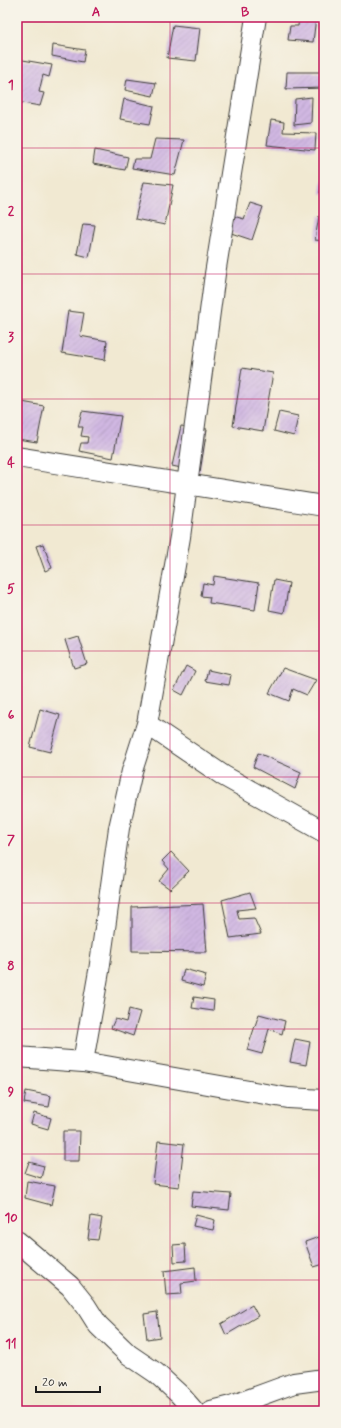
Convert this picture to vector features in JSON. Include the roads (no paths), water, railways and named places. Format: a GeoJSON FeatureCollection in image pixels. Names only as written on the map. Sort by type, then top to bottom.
{"type":"FeatureCollection","features":[{"type":"Feature","properties":{"kind":"street"},"geometry":{"type":"LineString","coordinates":[[83,1062],[99,971],[119,828],[132,771],[147,724],[180,537],[215,274],[256,17]]}},
{"type":"Feature","properties":{"kind":"street"},"geometry":{"type":"LineString","coordinates":[[17,457],[324,506]]}},
{"type":"Feature","properties":{"kind":"street"},"geometry":{"type":"LineString","coordinates":[[147,724],[224,776],[324,832]]}},
{"type":"Feature","properties":{"kind":"street"},"geometry":{"type":"LineString","coordinates":[[17,1057],[83,1062],[288,1098],[324,1100]]}},
{"type":"Feature","properties":{"kind":"street"},"geometry":{"type":"LineString","coordinates":[[17,1241],[70,1286],[86,1306],[98,1325],[128,1354],[156,1373],[180,1395],[194,1411]]}},
{"type":"Feature","properties":{"kind":"street"},"geometry":{"type":"LineString","coordinates":[[211,1411],[232,1406],[294,1383],[324,1379]]}}]}
